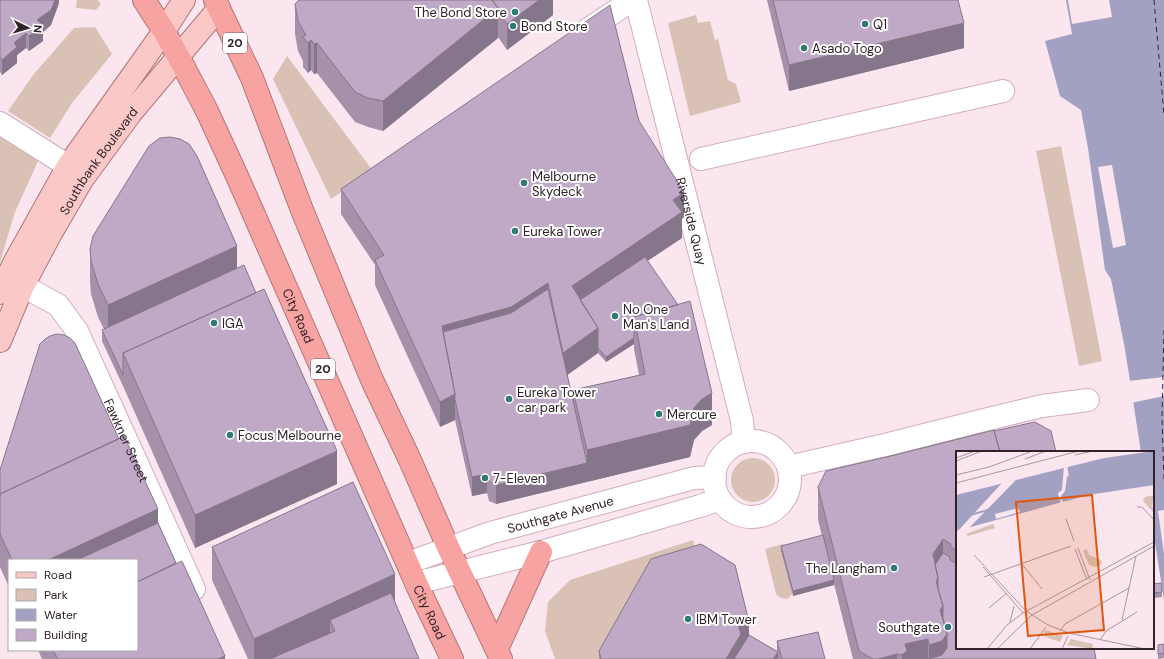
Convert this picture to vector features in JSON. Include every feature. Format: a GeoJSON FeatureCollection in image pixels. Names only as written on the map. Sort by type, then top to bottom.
{"type":"FeatureCollection","features":[{"type":"Feature","properties":{"kind":"highway","name":"City Road"},"geometry":{"type":"LineString","coordinates":[[144,0],[164,31],[207,111],[412,573],[452,659]]}},
{"type":"Feature","properties":{"kind":"highway","name":"20"},"geometry":{"type":"LineString","coordinates":[[220,3],[252,78],[302,210],[372,380],[410,460],[448,548],[499,654]]}},
{"type":"Feature","properties":{"kind":"highway"},"geometry":{"type":"LineString","coordinates":[[499,654],[541,552]]}},
{"type":"Feature","properties":{"kind":"main road","name":"Southbank Boulevard"},"geometry":{"type":"LineString","coordinates":[[0,293],[14,263],[68,166],[164,31],[184,0]]}},
{"type":"Feature","properties":{"kind":"main road","name":"Southbank Boulevard"},"geometry":{"type":"LineString","coordinates":[[0,341],[23,286],[50,235],[82,180],[132,113],[220,3]]}},
{"type":"Feature","properties":{"kind":"street"},"geometry":{"type":"LineString","coordinates":[[569,42],[632,0]]}},
{"type":"Feature","properties":{"kind":"street","name":"Riverside Quay"},"geometry":{"type":"LineString","coordinates":[[636,0],[742,421],[744,442]]}},
{"type":"Feature","properties":{"kind":"street"},"geometry":{"type":"LineString","coordinates":[[701,159],[1003,91]]}},
{"type":"Feature","properties":{"kind":"street"},"geometry":{"type":"LineString","coordinates":[[0,123],[68,166]]}},
{"type":"Feature","properties":{"kind":"street","name":"Fawkner Street"},"geometry":{"type":"LineString","coordinates":[[23,286],[58,305],[77,331],[202,609]]}},
{"type":"Feature","properties":{"kind":"street"},"geometry":{"type":"LineString","coordinates":[[788,467],[887,453],[980,421],[1042,406],[1088,400]]}},
{"type":"Feature","properties":{"kind":"street"},"geometry":{"type":"LineString","coordinates":[[755,441],[776,449],[783,457],[788,467],[790,482],[786,496],[780,505],[771,512],[760,516],[748,517],[736,513],[727,507],[720,499],[716,488],[715,477],[717,465],[724,454],[733,447],[744,442],[755,441]]}},
{"type":"Feature","properties":{"kind":"street","name":"Southgate Avenue"},"geometry":{"type":"LineString","coordinates":[[412,573],[448,548],[490,533],[694,478],[715,477]]}},
{"type":"Feature","properties":{"kind":"street"},"geometry":{"type":"LineString","coordinates":[[412,573],[460,571],[541,552],[720,499]]}},
{"type":"Feature","properties":{"kind":"street"},"geometry":{"type":"LineString","coordinates":[[609,501],[617,530]]}},
{"type":"Feature","properties":{"kind":"street"},"geometry":{"type":"LineString","coordinates":[[567,513],[575,542]]}},
{"type":"Feature","properties":{"kind":"green space"},"geometry":{"type":"Polygon","coordinates":[[[77,0],[98,0],[101,4],[96,10],[76,8],[77,0]]]}},
{"type":"Feature","properties":{"kind":"green space"},"geometry":{"type":"Polygon","coordinates":[[[696,15],[698,23],[710,21],[715,40],[718,39],[728,80],[736,84],[741,102],[690,116],[668,23],[696,15]]]}},
{"type":"Feature","properties":{"kind":"green space"},"geometry":{"type":"Polygon","coordinates":[[[95,27],[112,54],[72,103],[50,138],[8,111],[33,75],[74,28],[95,27]]]}},
{"type":"Feature","properties":{"kind":"green space"},"geometry":{"type":"Polygon","coordinates":[[[287,56],[373,171],[331,199],[273,79],[287,56]]]}},
{"type":"Feature","properties":{"kind":"green space"},"geometry":{"type":"Polygon","coordinates":[[[0,135],[39,159],[15,212],[0,262],[0,135]]]}},
{"type":"Feature","properties":{"kind":"green space"},"geometry":{"type":"Polygon","coordinates":[[[1061,146],[1102,361],[1079,366],[1036,151],[1061,146]]]}},
{"type":"Feature","properties":{"kind":"green space"},"geometry":{"type":"Polygon","coordinates":[[[749,458],[757,458],[769,464],[775,476],[775,484],[769,496],[757,502],[749,502],[737,496],[731,484],[731,476],[737,464],[749,458]]]}},
{"type":"Feature","properties":{"kind":"green space"},"geometry":{"type":"Polygon","coordinates":[[[693,540],[701,577],[613,659],[555,659],[545,631],[548,602],[570,580],[693,540]]]}},
{"type":"Feature","properties":{"kind":"green space"},"geometry":{"type":"Polygon","coordinates":[[[783,544],[794,589],[791,596],[787,599],[779,597],[776,594],[765,549],[783,544]]]}},
{"type":"Feature","properties":{"kind":"water"},"geometry":{"type":"Polygon","coordinates":[[[1066,0],[1164,0],[1164,600],[1154,536],[1154,451],[1141,451],[1125,349],[1111,279],[1105,270],[1088,148],[1081,110],[1060,96],[1045,41],[1072,34],[1066,0]]]}},
{"type":"Feature","properties":{"kind":"pier"},"geometry":{"type":"Polygon","coordinates":[[[1068,0],[1109,0],[1112,17],[1072,24],[1068,0]]]}},
{"type":"Feature","properties":{"kind":"pier"},"geometry":{"type":"Polygon","coordinates":[[[1112,165],[1126,245],[1113,248],[1098,167],[1112,165]]]}},
{"type":"Feature","properties":{"kind":"pier"},"geometry":{"type":"Polygon","coordinates":[[[1164,377],[1164,396],[1131,403],[1128,381],[1164,377]]]}},
{"type":"Feature","properties":{"kind":"pier"},"geometry":{"type":"Polygon","coordinates":[[[1164,510],[1164,554],[1158,511],[1164,510]]]}},
{"type":"Feature","properties":{"kind":"building"},"geometry":{"type":"Polygon","coordinates":[[[0,0],[55,0],[51,10],[37,20],[43,25],[29,36],[26,33],[14,43],[17,47],[2,60],[0,57],[0,0]]]}},
{"type":"Feature","properties":{"kind":"building"},"geometry":{"type":"Polygon","coordinates":[[[299,0],[492,0],[498,8],[383,101],[368,98],[355,92],[317,43],[314,44],[311,40],[308,43],[303,37],[306,35],[298,21],[295,4],[299,0]]]}},
{"type":"Feature","properties":{"kind":"building"},"geometry":{"type":"Polygon","coordinates":[[[492,0],[539,0],[507,24],[498,12],[498,8],[492,0]]]}},
{"type":"Feature","properties":{"kind":"building","name":"Q1"},"geometry":{"type":"Polygon","coordinates":[[[773,0],[958,0],[964,23],[789,65],[773,0]]]}},
{"type":"Feature","properties":{"kind":"building","name":"Eureka Tower"},"geometry":{"type":"Polygon","coordinates":[[[610,5],[639,121],[684,192],[673,200],[682,212],[572,286],[598,328],[563,353],[548,283],[511,307],[442,326],[455,394],[440,402],[375,260],[384,255],[341,189],[610,5]]]}},
{"type":"Feature","properties":{"kind":"building"},"geometry":{"type":"Polygon","coordinates":[[[170,137],[180,139],[189,144],[197,156],[237,246],[108,305],[98,284],[91,261],[90,249],[93,236],[149,146],[160,138],[170,137]]]}},
{"type":"Feature","properties":{"kind":"building"},"geometry":{"type":"Polygon","coordinates":[[[645,257],[678,305],[634,317],[634,338],[606,357],[598,348],[598,328],[580,300],[645,257]]]}},
{"type":"Feature","properties":{"kind":"building"},"geometry":{"type":"Polygon","coordinates":[[[244,265],[256,293],[123,353],[123,375],[102,330],[244,265]]]}},
{"type":"Feature","properties":{"kind":"building","name":"Focus Melbourne"},"geometry":{"type":"Polygon","coordinates":[[[264,289],[337,451],[195,515],[123,353],[264,289]]]}},
{"type":"Feature","properties":{"kind":"building","name":"Eureka Tower car park"},"geometry":{"type":"Polygon","coordinates":[[[548,289],[587,463],[496,485],[489,481],[487,474],[472,477],[455,400],[443,332],[511,313],[548,289]]]}},
{"type":"Feature","properties":{"kind":"building","name":"Mercure"},"geometry":{"type":"Polygon","coordinates":[[[690,301],[712,393],[702,399],[694,408],[690,425],[587,450],[573,390],[645,374],[634,317],[690,301]]]}},
{"type":"Feature","properties":{"kind":"building"},"geometry":{"type":"Polygon","coordinates":[[[57,334],[70,338],[75,343],[119,439],[0,494],[0,470],[40,344],[50,336],[57,334]]]}},
{"type":"Feature","properties":{"kind":"building"},"geometry":{"type":"Polygon","coordinates":[[[1035,422],[1051,431],[1056,451],[1000,451],[994,431],[1035,422]]]}},
{"type":"Feature","properties":{"kind":"building","name":"The Langham"},"geometry":{"type":"Polygon","coordinates":[[[994,430],[1000,451],[956,451],[956,550],[950,546],[951,544],[943,539],[933,554],[938,578],[936,581],[943,606],[940,610],[947,634],[942,641],[929,645],[928,639],[905,644],[907,651],[902,655],[897,654],[873,659],[859,651],[818,487],[826,471],[994,430]]]}},
{"type":"Feature","properties":{"kind":"building"},"geometry":{"type":"Polygon","coordinates":[[[124,436],[158,509],[50,559],[12,559],[0,534],[0,494],[124,436]]]}},
{"type":"Feature","properties":{"kind":"building"},"geometry":{"type":"Polygon","coordinates":[[[353,482],[395,574],[254,639],[212,547],[353,482]]]}},
{"type":"Feature","properties":{"kind":"building"},"geometry":{"type":"Polygon","coordinates":[[[158,523],[176,563],[138,582],[138,559],[79,559],[158,523]]]}},
{"type":"Feature","properties":{"kind":"building"},"geometry":{"type":"Polygon","coordinates":[[[823,535],[834,580],[793,591],[781,546],[823,535]]]}},
{"type":"Feature","properties":{"kind":"building","name":"IBM Tower"},"geometry":{"type":"Polygon","coordinates":[[[701,544],[735,565],[749,622],[738,624],[741,634],[726,659],[601,659],[599,651],[651,559],[701,544]]]}},
{"type":"Feature","properties":{"kind":"building","name":"Southgate"},"geometry":{"type":"Polygon","coordinates":[[[943,553],[950,557],[950,560],[956,563],[956,649],[1094,649],[1096,659],[928,659],[942,655],[947,648],[947,634],[943,618],[943,606],[938,589],[938,578],[935,565],[943,553]]]}},
{"type":"Feature","properties":{"kind":"building"},"geometry":{"type":"Polygon","coordinates":[[[182,561],[225,656],[218,659],[58,659],[54,651],[138,651],[138,582],[182,561]]]}},
{"type":"Feature","properties":{"kind":"building"},"geometry":{"type":"Polygon","coordinates":[[[1161,583],[1162,592],[1154,593],[1154,584],[1161,583]]]}},
{"type":"Feature","properties":{"kind":"building"},"geometry":{"type":"Polygon","coordinates":[[[391,593],[419,659],[270,659],[335,631],[330,620],[391,593]]]}},
{"type":"Feature","properties":{"kind":"building"},"geometry":{"type":"Polygon","coordinates":[[[818,632],[825,659],[782,659],[777,641],[818,632]]]}},
{"type":"Feature","properties":{"kind":"building"},"geometry":{"type":"Polygon","coordinates":[[[749,635],[778,652],[773,659],[734,659],[749,635]]]}},
{"type":"Feature","properties":{"kind":"building"},"geometry":{"type":"Polygon","coordinates":[[[1164,644],[1164,653],[1158,654],[1158,645],[1164,644]]]}},
{"type":"Feature","properties":{"kind":"ferry route"},"geometry":{"type":"LineString","coordinates":[[1154,0],[1164,115]]}},
{"type":"Feature","properties":{"kind":"ferry route"},"geometry":{"type":"LineString","coordinates":[[1164,330],[1162,418],[1164,479]]}},
{"type":"Feature","properties":{"kind":"place","name":"The Bond Store"},"geometry":{"type":"Point","coordinates":[515,12]}},
{"type":"Feature","properties":{"kind":"place","name":"Q1"},"geometry":{"type":"Point","coordinates":[865,24]}},
{"type":"Feature","properties":{"kind":"place","name":"Bond Store"},"geometry":{"type":"Point","coordinates":[513,26]}},
{"type":"Feature","properties":{"kind":"place","name":"Asado Togo"},"geometry":{"type":"Point","coordinates":[804,48]}},
{"type":"Feature","properties":{"kind":"place","name":"Melbourne Skydeck"},"geometry":{"type":"Point","coordinates":[524,183]}},
{"type":"Feature","properties":{"kind":"place","name":"Eureka Tower"},"geometry":{"type":"Point","coordinates":[515,231]}},
{"type":"Feature","properties":{"kind":"place","name":"No One Man's Land"},"geometry":{"type":"Point","coordinates":[615,316]}},
{"type":"Feature","properties":{"kind":"place","name":"IGA"},"geometry":{"type":"Point","coordinates":[214,323]}},
{"type":"Feature","properties":{"kind":"place","name":"Eureka Tower car park"},"geometry":{"type":"Point","coordinates":[509,399]}},
{"type":"Feature","properties":{"kind":"place","name":"Mercure"},"geometry":{"type":"Point","coordinates":[659,414]}},
{"type":"Feature","properties":{"kind":"place","name":"Focus Melbourne"},"geometry":{"type":"Point","coordinates":[230,435]}},
{"type":"Feature","properties":{"kind":"place","name":"7-Eleven"},"geometry":{"type":"Point","coordinates":[485,478]}},
{"type":"Feature","properties":{"kind":"place","name":"The Langham"},"geometry":{"type":"Point","coordinates":[894,568]}},
{"type":"Feature","properties":{"kind":"place","name":"IBM Tower"},"geometry":{"type":"Point","coordinates":[688,619]}},
{"type":"Feature","properties":{"kind":"place","name":"Southgate"},"geometry":{"type":"Point","coordinates":[948,627]}}]}
